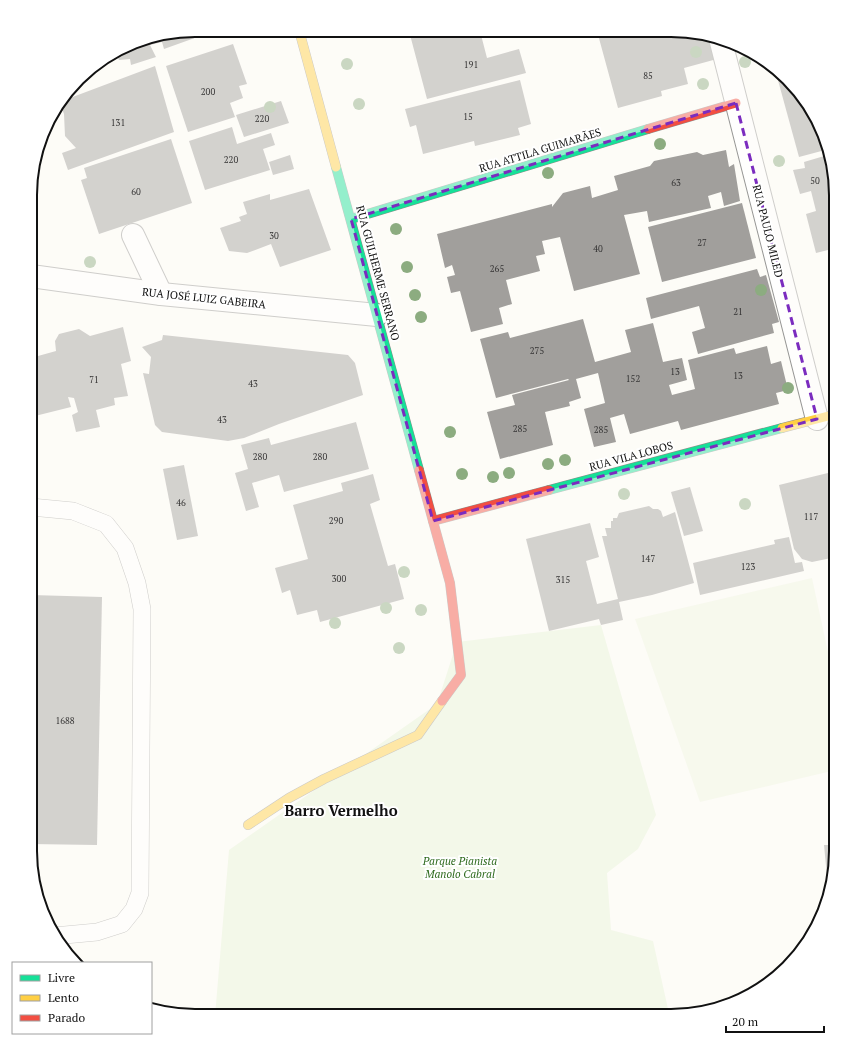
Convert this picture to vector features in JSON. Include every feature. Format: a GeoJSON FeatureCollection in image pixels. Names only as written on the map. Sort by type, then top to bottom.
{"type":"FeatureCollection","features":[{"type":"Feature","properties":{"kind":"street","name":"RUA GUILHERME SERRANO"},"geometry":{"type":"LineString","coordinates":[[248,825],[289,798],[324,779],[372,758],[418,735],[461,675],[450,583],[301,37]]}},
{"type":"Feature","properties":{"kind":"street","name":"RUA PAULO MILED"},"geometry":{"type":"LineString","coordinates":[[722,45],[736,103],[826,416]]}},
{"type":"Feature","properties":{"kind":"street","name":"RUA ATTILA GUIMARÃES"},"geometry":{"type":"LineString","coordinates":[[350,219],[736,103]]}},
{"type":"Feature","properties":{"kind":"street"},"geometry":{"type":"LineString","coordinates":[[134,235],[161,294]]}},
{"type":"Feature","properties":{"kind":"street","name":"RUA JOSÉ LUIZ GABEIRA"},"geometry":{"type":"LineString","coordinates":[[37,277],[161,294],[377,315]]}},
{"type":"Feature","properties":{"kind":"street","name":"RUA VILA LOBOS"},"geometry":{"type":"LineString","coordinates":[[433,522],[826,416]]}},
{"type":"Feature","properties":{"kind":"lane"},"geometry":{"type":"LineString","coordinates":[[37,508],[73,511],[106,524],[125,548],[137,583],[142,609],[140,893],[134,909],[122,924],[97,932],[62,935]]}},
{"type":"Feature","properties":{"kind":"highlighted area"},"geometry":{"type":"Polygon","coordinates":[[[736,103],[817,419],[433,521],[351,219],[736,103]]]}},
{"type":"Feature","properties":{"kind":"green space"},"geometry":{"type":"Polygon","coordinates":[[[812,578],[829,657],[829,772],[700,802],[635,619],[812,578]]]}},
{"type":"Feature","properties":{"kind":"green space","name":"Parque Pianista Manolo Cabral"},"geometry":{"type":"Polygon","coordinates":[[[601,625],[656,815],[638,849],[607,873],[611,930],[653,941],[668,1009],[216,1009],[229,850],[437,704],[457,642],[601,625]]]}},
{"type":"Feature","properties":{"kind":"building"},"geometry":{"type":"Polygon","coordinates":[[[197,37],[164,49],[162,42],[150,45],[156,57],[131,65],[130,59],[119,60],[118,57],[125,53],[154,42],[175,38],[197,37]]]}},
{"type":"Feature","properties":{"kind":"building"},"geometry":{"type":"Polygon","coordinates":[[[411,37],[482,37],[487,58],[519,49],[526,73],[427,99],[411,37]]]}},
{"type":"Feature","properties":{"kind":"building"},"geometry":{"type":"Polygon","coordinates":[[[599,37],[681,37],[717,44],[717,59],[684,68],[688,84],[661,91],[662,96],[618,108],[599,37]]]}},
{"type":"Feature","properties":{"kind":"building"},"geometry":{"type":"Polygon","coordinates":[[[233,44],[247,84],[239,86],[243,98],[230,103],[235,117],[188,132],[166,66],[233,44]]]}},
{"type":"Feature","properties":{"kind":"building"},"geometry":{"type":"Polygon","coordinates":[[[155,66],[174,132],[68,170],[62,153],[76,148],[65,136],[62,109],[71,98],[155,66]]]}},
{"type":"Feature","properties":{"kind":"building"},"geometry":{"type":"Polygon","coordinates":[[[777,78],[790,91],[808,116],[823,151],[799,157],[777,78]]]}},
{"type":"Feature","properties":{"kind":"building"},"geometry":{"type":"Polygon","coordinates":[[[520,80],[531,124],[518,128],[520,135],[475,146],[474,141],[423,154],[416,125],[410,127],[405,109],[520,80]]]}},
{"type":"Feature","properties":{"kind":"building"},"geometry":{"type":"Polygon","coordinates":[[[281,101],[289,123],[244,137],[236,115],[281,101]]]}},
{"type":"Feature","properties":{"kind":"building"},"geometry":{"type":"Polygon","coordinates":[[[232,127],[237,144],[271,133],[275,145],[263,149],[270,170],[205,190],[189,141],[232,127]]]}},
{"type":"Feature","properties":{"kind":"building"},"geometry":{"type":"Polygon","coordinates":[[[171,139],[192,203],[99,234],[81,180],[87,178],[84,168],[171,139]]]}},
{"type":"Feature","properties":{"kind":"building"},"geometry":{"type":"Polygon","coordinates":[[[726,150],[729,167],[734,164],[740,201],[724,206],[721,192],[708,196],[711,208],[649,222],[647,211],[624,215],[640,274],[574,291],[560,237],[542,241],[545,254],[536,256],[540,271],[506,280],[512,304],[499,308],[503,324],[471,332],[460,291],[451,293],[447,277],[455,275],[452,265],[445,268],[437,234],[552,204],[552,207],[563,193],[590,186],[592,198],[618,190],[614,176],[650,166],[654,161],[697,152],[703,155],[726,150]]]}},
{"type":"Feature","properties":{"kind":"building"},"geometry":{"type":"Polygon","coordinates":[[[290,155],[294,169],[273,175],[269,162],[290,155]]]}},
{"type":"Feature","properties":{"kind":"building"},"geometry":{"type":"Polygon","coordinates":[[[824,156],[828,175],[829,250],[816,253],[806,214],[816,211],[811,191],[800,194],[793,170],[805,168],[804,162],[824,156]]]}},
{"type":"Feature","properties":{"kind":"building"},"geometry":{"type":"Polygon","coordinates":[[[309,189],[331,250],[280,267],[271,244],[247,253],[229,251],[220,228],[241,221],[239,217],[247,214],[243,202],[270,194],[270,200],[309,189]]]}},
{"type":"Feature","properties":{"kind":"building"},"geometry":{"type":"Polygon","coordinates":[[[742,203],[756,258],[662,282],[648,227],[742,203]]]}},
{"type":"Feature","properties":{"kind":"building"},"geometry":{"type":"Polygon","coordinates":[[[757,269],[760,277],[766,275],[779,322],[772,324],[774,333],[698,354],[692,332],[705,328],[699,306],[651,319],[646,298],[757,269]]]}},
{"type":"Feature","properties":{"kind":"building"},"geometry":{"type":"Polygon","coordinates":[[[583,319],[595,362],[631,352],[625,330],[653,323],[663,362],[682,358],[687,380],[669,385],[672,395],[695,389],[688,360],[734,348],[736,354],[767,346],[771,364],[781,361],[788,390],[776,393],[779,404],[681,430],[678,421],[630,434],[624,414],[610,418],[616,442],[594,447],[584,409],[605,403],[598,373],[576,379],[581,398],[569,402],[570,406],[545,412],[553,445],[500,459],[487,412],[515,405],[512,395],[569,380],[568,379],[496,398],[480,339],[508,332],[510,338],[583,319]]]}},
{"type":"Feature","properties":{"kind":"building"},"geometry":{"type":"Polygon","coordinates":[[[123,327],[131,361],[121,364],[128,396],[114,398],[115,405],[96,410],[100,427],[76,432],[72,415],[78,412],[74,398],[68,397],[71,407],[37,416],[37,353],[38,356],[56,351],[55,341],[59,334],[79,329],[90,336],[123,327]]]}},
{"type":"Feature","properties":{"kind":"building"},"geometry":{"type":"Polygon","coordinates":[[[163,335],[348,355],[355,363],[363,395],[279,424],[244,438],[228,441],[162,432],[155,425],[143,373],[149,374],[151,357],[142,347],[162,340],[163,335]]]}},
{"type":"Feature","properties":{"kind":"building"},"geometry":{"type":"Polygon","coordinates":[[[356,422],[369,469],[284,492],[279,475],[252,483],[259,507],[246,511],[235,473],[248,469],[241,445],[269,438],[271,445],[356,422]]]}},
{"type":"Feature","properties":{"kind":"building"},"geometry":{"type":"Polygon","coordinates":[[[184,465],[198,536],[177,540],[163,469],[184,465]]]}},
{"type":"Feature","properties":{"kind":"building"},"geometry":{"type":"Polygon","coordinates":[[[829,473],[829,558],[812,562],[802,559],[794,549],[779,485],[829,473]]]}},
{"type":"Feature","properties":{"kind":"building"},"geometry":{"type":"Polygon","coordinates":[[[373,474],[380,500],[370,504],[388,566],[395,564],[404,599],[320,622],[317,610],[297,615],[290,590],[282,593],[275,568],[308,559],[293,505],[343,491],[341,483],[373,474]]]}},
{"type":"Feature","properties":{"kind":"building"},"geometry":{"type":"Polygon","coordinates":[[[690,487],[703,531],[684,536],[671,492],[690,487]]]}},
{"type":"Feature","properties":{"kind":"building"},"geometry":{"type":"Polygon","coordinates":[[[649,506],[653,509],[658,509],[661,511],[663,517],[675,512],[694,583],[652,595],[619,602],[623,620],[601,625],[599,619],[549,631],[526,539],[590,523],[599,557],[586,561],[597,604],[618,599],[602,536],[607,536],[605,528],[611,528],[611,521],[613,521],[613,518],[617,518],[619,513],[649,506]]]}},
{"type":"Feature","properties":{"kind":"building"},"geometry":{"type":"Polygon","coordinates":[[[789,537],[795,563],[802,562],[804,571],[700,595],[693,563],[775,544],[774,540],[789,537]]]}},
{"type":"Feature","properties":{"kind":"building"},"geometry":{"type":"Polygon","coordinates":[[[37,595],[102,597],[97,845],[37,844],[37,595]]]}},
{"type":"Feature","properties":{"kind":"building"},"geometry":{"type":"Polygon","coordinates":[[[824,845],[829,845],[827,876],[824,845]]]}},
{"type":"Feature","properties":{"kind":"traffic: fast"},"geometry":{"type":"LineString","coordinates":[[351,219],[648,129]]}},
{"type":"Feature","properties":{"kind":"traffic: fast"},"geometry":{"type":"LineString","coordinates":[[336,167],[419,470]]}},
{"type":"Feature","properties":{"kind":"traffic: fast"},"geometry":{"type":"LineString","coordinates":[[549,490],[782,428]]}},
{"type":"Feature","properties":{"kind":"traffic: slow"},"geometry":{"type":"LineString","coordinates":[[301,37],[336,167]]}},
{"type":"Feature","properties":{"kind":"traffic: slow"},"geometry":{"type":"LineString","coordinates":[[782,428],[829,416]]}},
{"type":"Feature","properties":{"kind":"traffic: slow"},"geometry":{"type":"LineString","coordinates":[[248,825],[289,798],[324,779],[418,735],[442,701]]}},
{"type":"Feature","properties":{"kind":"traffic: jam"},"geometry":{"type":"LineString","coordinates":[[648,129],[736,103]]}},
{"type":"Feature","properties":{"kind":"traffic: jam"},"geometry":{"type":"LineString","coordinates":[[419,470],[450,583],[461,675],[442,701]]}},
{"type":"Feature","properties":{"kind":"traffic: jam"},"geometry":{"type":"LineString","coordinates":[[433,521],[549,490]]}},
{"type":"Feature","properties":{"kind":"district","name":"Barro Vermelho"},"geometry":{"type":"Point","coordinates":[341,810]}}]}
